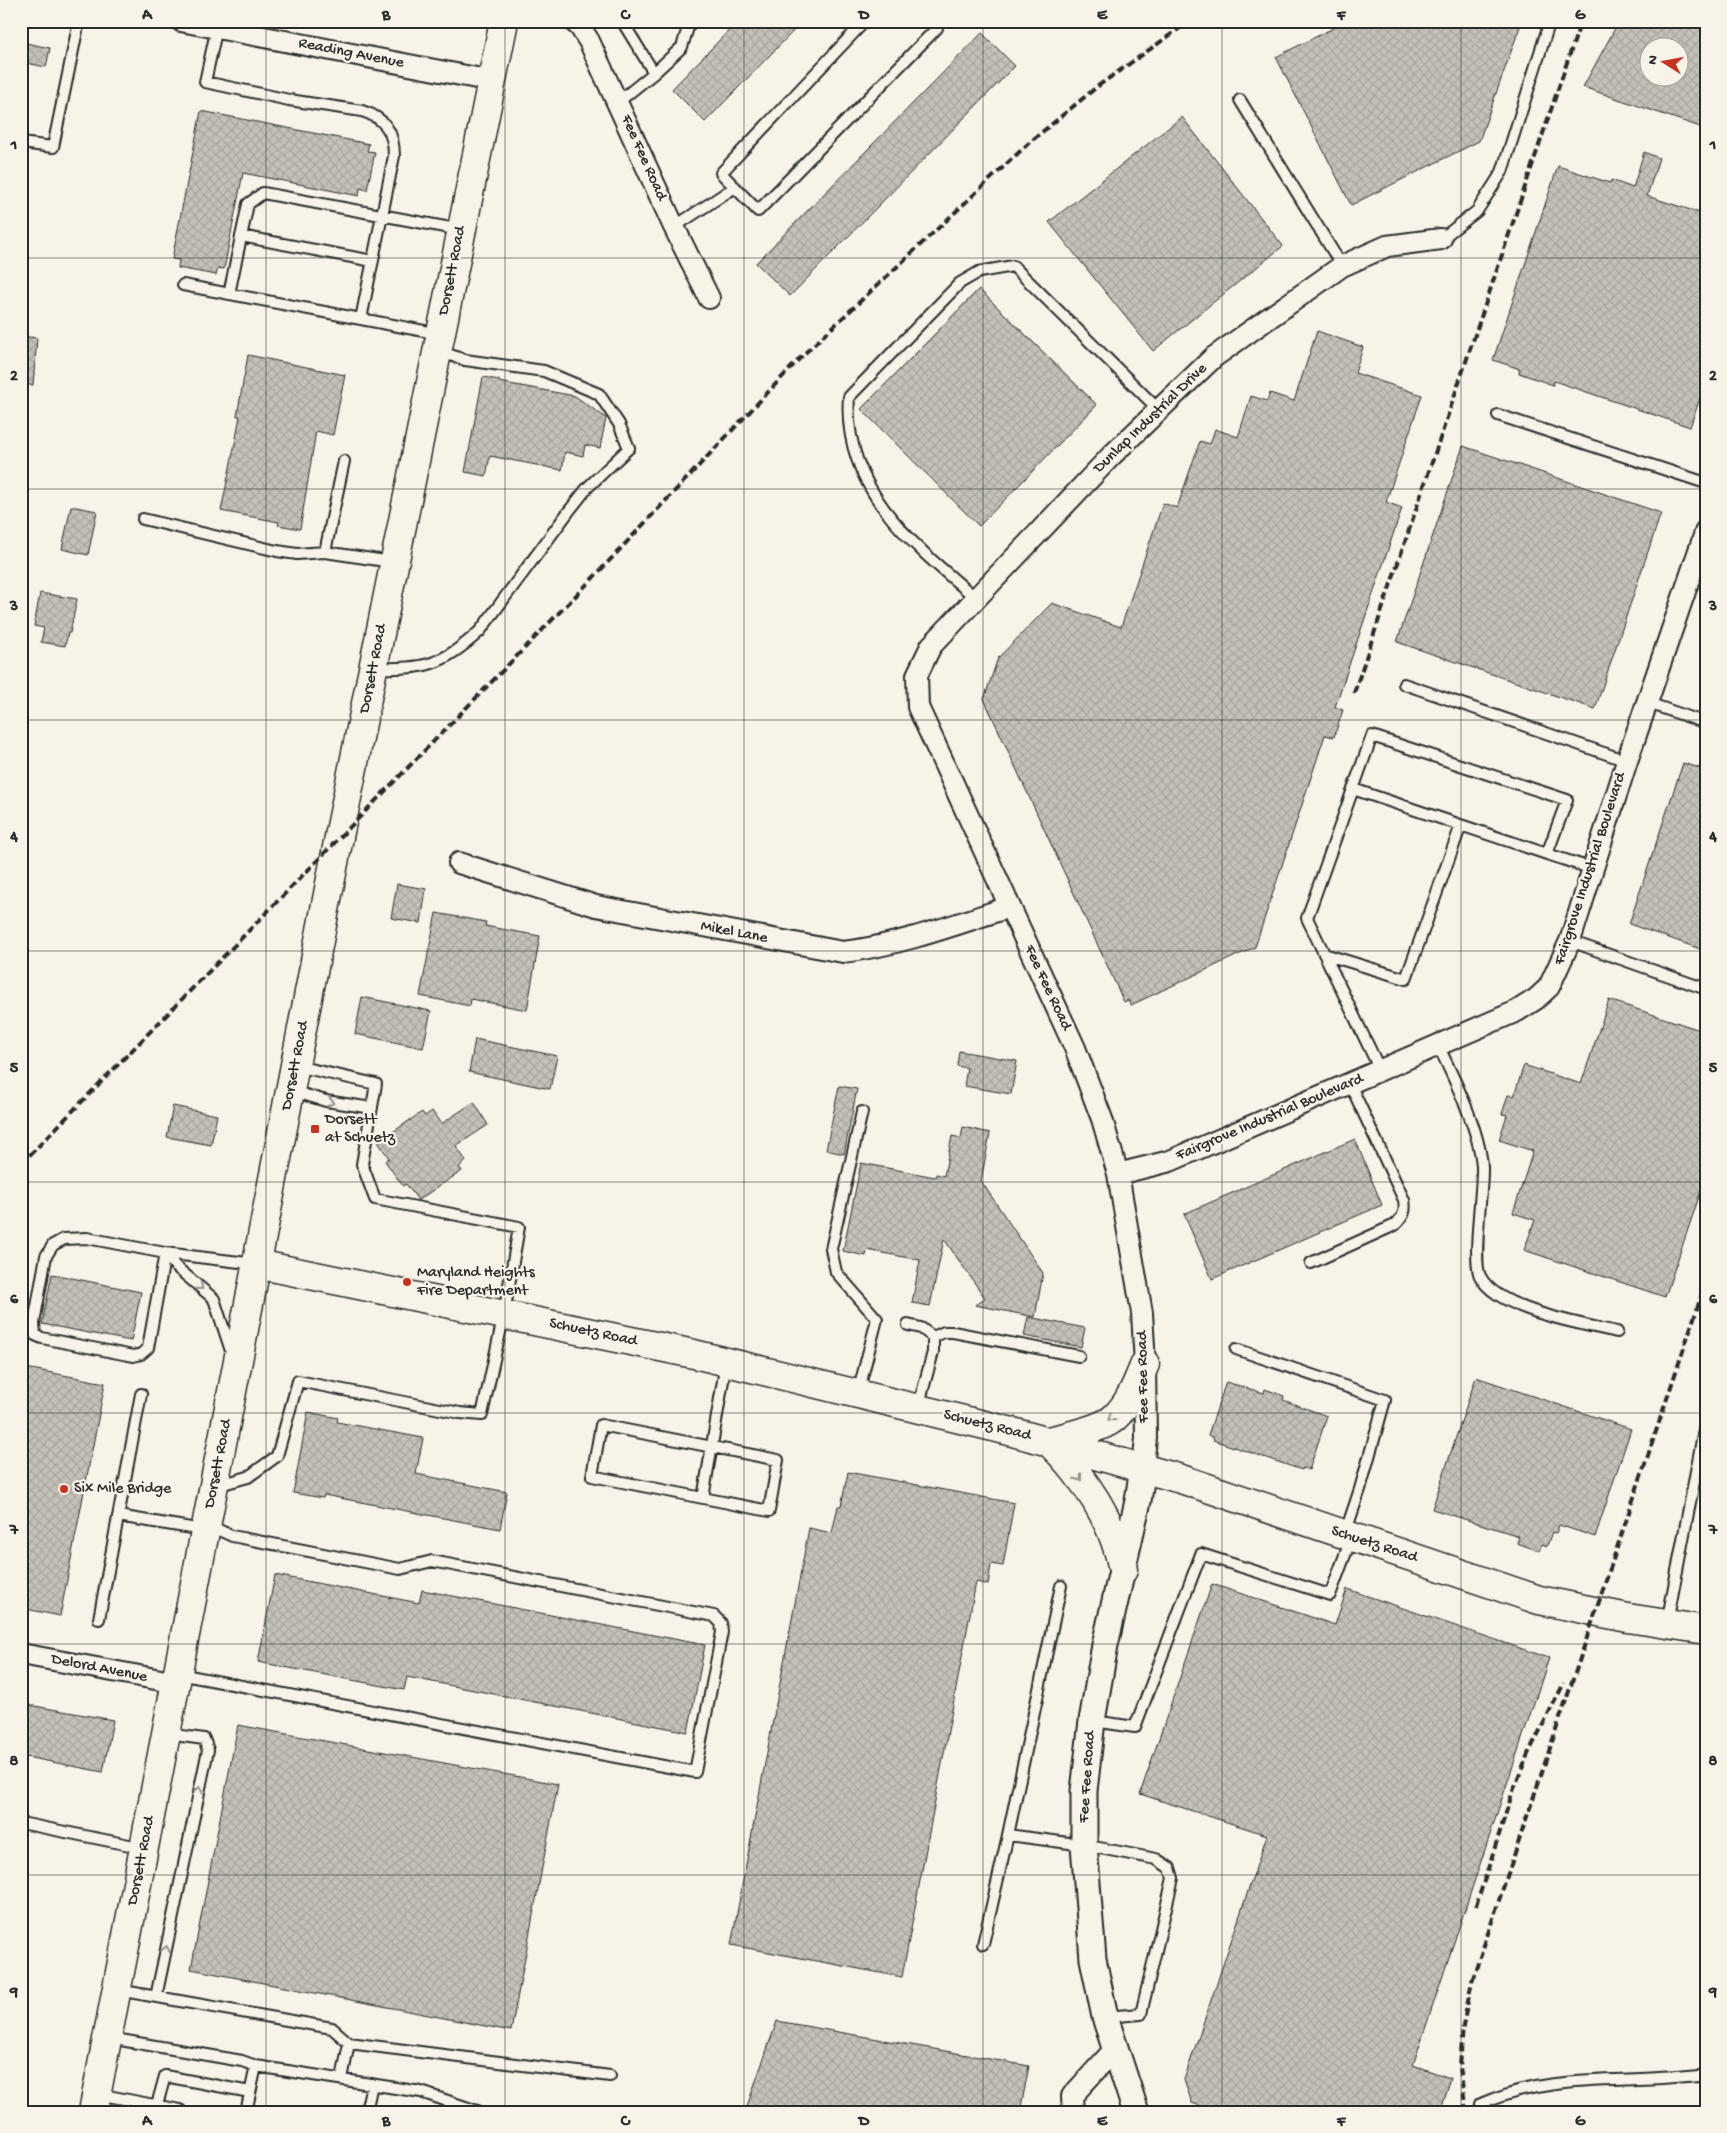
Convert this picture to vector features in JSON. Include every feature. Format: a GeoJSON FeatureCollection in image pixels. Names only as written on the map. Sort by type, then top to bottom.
{"type":"FeatureCollection","features":[{"type":"Feature","properties":{"kind":"main road","name":"Dorsett Road"},"geometry":{"type":"LineString","coordinates":[[95,2103],[374,668],[504,21]]}},
{"type":"Feature","properties":{"kind":"main road","name":"Schuetz Road"},"geometry":{"type":"LineString","coordinates":[[257,1264],[504,1314],[726,1362],[1048,1441],[1143,1467],[1539,1600],[1706,1630]]}},
{"type":"Feature","properties":{"kind":"main road"},"geometry":{"type":"LineString","coordinates":[[1048,1441],[1073,1436],[1113,1419],[1132,1395],[1145,1364]]}},
{"type":"Feature","properties":{"kind":"main road"},"geometry":{"type":"LineString","coordinates":[[1048,1441],[1060,1453],[1101,1509],[1119,1552],[1122,1570]]}},
{"type":"Feature","properties":{"kind":"street","name":"Reading Avenue"},"geometry":{"type":"LineString","coordinates":[[181,21],[492,81]]}},
{"type":"Feature","properties":{"kind":"street","name":"Fee Fee Road"},"geometry":{"type":"LineString","coordinates":[[573,21],[580,27],[589,41],[674,227],[709,298]]}},
{"type":"Feature","properties":{"kind":"street","name":"Dunlap Industrial Drive"},"geometry":{"type":"LineString","coordinates":[[917,674],[931,646],[1112,455],[1214,357],[1342,266],[1387,246],[1441,239]]}},
{"type":"Feature","properties":{"kind":"street","name":"Fairgrove Industrial Boulevard"},"geometry":{"type":"LineString","coordinates":[[1118,1174],[1170,1161],[1350,1084],[1517,1011],[1536,999],[1549,987],[1570,941],[1627,761],[1706,530]]}},
{"type":"Feature","properties":{"kind":"street","name":"Fee Fee Road"},"geometry":{"type":"LineString","coordinates":[[917,674],[918,707],[1075,1048],[1102,1119],[1118,1174],[1142,1313],[1146,1438],[1143,1467],[1138,1501],[1105,1645],[1092,1721],[1084,1791],[1084,1845],[1092,1959],[1105,2017],[1136,2112]]}},
{"type":"Feature","properties":{"kind":"street","name":"Mikel Lane"},"geometry":{"type":"LineString","coordinates":[[459,863],[596,906],[843,952],[872,948],[914,938],[1009,907]]}},
{"type":"Feature","properties":{"kind":"street","name":"Delord Avenue"},"geometry":{"type":"LineString","coordinates":[[21,1654],[178,1679]]}},
{"type":"Feature","properties":{"kind":"street"},"geometry":{"type":"LineString","coordinates":[[1073,2112],[1072,2096],[1115,2049]]}},
{"type":"Feature","properties":{"kind":"lane"},"geometry":{"type":"LineString","coordinates":[[21,143],[53,147],[79,21]]}},
{"type":"Feature","properties":{"kind":"lane"},"geometry":{"type":"LineString","coordinates":[[622,21],[654,73]]}},
{"type":"Feature","properties":{"kind":"lane"},"geometry":{"type":"LineString","coordinates":[[618,102],[654,73],[682,46],[690,21]]}},
{"type":"Feature","properties":{"kind":"lane"},"geometry":{"type":"LineString","coordinates":[[865,21],[721,173],[758,211],[937,28],[930,21]]}},
{"type":"Feature","properties":{"kind":"lane"},"geometry":{"type":"LineString","coordinates":[[1441,239],[1477,211],[1502,172],[1550,21]]}},
{"type":"Feature","properties":{"kind":"lane"},"geometry":{"type":"LineString","coordinates":[[217,27],[205,82],[289,100],[373,114],[386,125],[393,139],[394,156],[361,319]]}},
{"type":"Feature","properties":{"kind":"lane"},"geometry":{"type":"LineString","coordinates":[[1240,100],[1342,266]]}},
{"type":"Feature","properties":{"kind":"lane"},"geometry":{"type":"LineString","coordinates":[[674,227],[735,186]]}},
{"type":"Feature","properties":{"kind":"lane"},"geometry":{"type":"LineString","coordinates":[[229,294],[248,204],[263,193],[462,230]]}},
{"type":"Feature","properties":{"kind":"lane"},"geometry":{"type":"LineString","coordinates":[[241,236],[373,261]]}},
{"type":"Feature","properties":{"kind":"lane"},"geometry":{"type":"LineString","coordinates":[[976,598],[919,550],[888,516],[868,485],[855,452],[847,420],[849,397],[960,284],[979,272],[1013,266],[1159,410]]}},
{"type":"Feature","properties":{"kind":"lane"},"geometry":{"type":"LineString","coordinates":[[183,285],[361,319],[439,343],[465,360],[544,371],[599,394],[619,424],[629,448],[588,487],[486,624],[449,657],[417,668],[374,668]]}},
{"type":"Feature","properties":{"kind":"lane"},"geometry":{"type":"LineString","coordinates":[[1498,415],[1706,483]]}},
{"type":"Feature","properties":{"kind":"lane"},"geometry":{"type":"LineString","coordinates":[[325,552],[344,460]]}},
{"type":"Feature","properties":{"kind":"lane"},"geometry":{"type":"LineString","coordinates":[[143,519],[297,554],[325,552],[395,563]]}},
{"type":"Feature","properties":{"kind":"lane"},"geometry":{"type":"LineString","coordinates":[[1404,684],[1627,761]]}},
{"type":"Feature","properties":{"kind":"lane"},"geometry":{"type":"LineString","coordinates":[[1648,703],[1706,723]]}},
{"type":"Feature","properties":{"kind":"lane"},"geometry":{"type":"LineString","coordinates":[[1380,1070],[1307,918],[1372,736],[1567,800],[1547,854]]}},
{"type":"Feature","properties":{"kind":"lane"},"geometry":{"type":"LineString","coordinates":[[1354,789],[1593,869]]}},
{"type":"Feature","properties":{"kind":"lane"},"geometry":{"type":"LineString","coordinates":[[1324,954],[1406,979],[1461,825]]}},
{"type":"Feature","properties":{"kind":"lane"},"geometry":{"type":"LineString","coordinates":[[1570,941],[1706,989]]}},
{"type":"Feature","properties":{"kind":"lane"},"geometry":{"type":"LineString","coordinates":[[1438,1045],[1472,1124],[1482,1164],[1478,1249],[1480,1276],[1501,1298],[1530,1310],[1617,1332]]}},
{"type":"Feature","properties":{"kind":"lane"},"geometry":{"type":"LineString","coordinates":[[215,1486],[248,1477],[277,1456],[298,1381],[460,1413],[482,1415],[504,1314],[519,1227],[375,1199],[362,1164],[376,1084],[294,1078]]}},
{"type":"Feature","properties":{"kind":"lane"},"geometry":{"type":"LineString","coordinates":[[294,1078],[326,1101],[372,1108]]}},
{"type":"Feature","properties":{"kind":"lane"},"geometry":{"type":"LineString","coordinates":[[1311,1263],[1395,1224],[1402,1218],[1406,1210],[1404,1200],[1350,1084]]}},
{"type":"Feature","properties":{"kind":"lane"},"geometry":{"type":"LineString","coordinates":[[858,1394],[877,1319],[836,1272],[831,1249],[862,1112]]}},
{"type":"Feature","properties":{"kind":"lane"},"geometry":{"type":"LineString","coordinates":[[165,1253],[148,1348],[141,1354],[133,1356],[42,1338],[35,1334],[34,1324],[46,1256],[53,1244],[64,1239],[87,1238],[165,1253],[257,1264]]}},
{"type":"Feature","properties":{"kind":"lane"},"geometry":{"type":"LineString","coordinates":[[165,1253],[176,1267],[214,1299],[237,1369]]}},
{"type":"Feature","properties":{"kind":"lane"},"geometry":{"type":"LineString","coordinates":[[908,1325],[921,1328],[933,1338]]}},
{"type":"Feature","properties":{"kind":"lane"},"geometry":{"type":"LineString","coordinates":[[933,1338],[944,1332],[953,1332],[1079,1356]]}},
{"type":"Feature","properties":{"kind":"lane"},"geometry":{"type":"LineString","coordinates":[[918,1409],[933,1352],[933,1338]]}},
{"type":"Feature","properties":{"kind":"lane"},"geometry":{"type":"LineString","coordinates":[[1092,1721],[1135,1727],[1201,1554],[1330,1595],[1385,1400],[1236,1349]]}},
{"type":"Feature","properties":{"kind":"lane"},"geometry":{"type":"LineString","coordinates":[[703,1498],[726,1362]]}},
{"type":"Feature","properties":{"kind":"lane"},"geometry":{"type":"LineString","coordinates":[[98,1619],[141,1394]]}},
{"type":"Feature","properties":{"kind":"lane"},"geometry":{"type":"LineString","coordinates":[[1667,1624],[1706,1418]]}},
{"type":"Feature","properties":{"kind":"lane"},"geometry":{"type":"LineString","coordinates":[[602,1425],[778,1460],[770,1511],[703,1498],[592,1476],[602,1425]]}},
{"type":"Feature","properties":{"kind":"lane"},"geometry":{"type":"LineString","coordinates":[[118,1516],[207,1528],[232,1536],[400,1569],[432,1562],[714,1616],[721,1623],[722,1632],[695,1772],[178,1679]]}},
{"type":"Feature","properties":{"kind":"lane"},"geometry":{"type":"LineString","coordinates":[[982,1944],[1008,1835],[1061,1586]]}},
{"type":"Feature","properties":{"kind":"lane"},"geometry":{"type":"LineString","coordinates":[[156,1997],[208,1750],[204,1739],[167,1734]]}},
{"type":"Feature","properties":{"kind":"lane"},"geometry":{"type":"LineString","coordinates":[[21,1823],[145,1848]]}},
{"type":"Feature","properties":{"kind":"lane"},"geometry":{"type":"LineString","coordinates":[[1008,1835],[1084,1845],[1156,1859],[1170,1868],[1173,1878],[1141,2014],[1105,2017]]}},
{"type":"Feature","properties":{"kind":"lane"},"geometry":{"type":"LineString","coordinates":[[117,1990],[332,2028],[349,2043],[610,2076]]}},
{"type":"Feature","properties":{"kind":"lane"},"geometry":{"type":"LineString","coordinates":[[108,2037],[242,2061],[256,2066],[422,2092],[480,2112]]}},
{"type":"Feature","properties":{"kind":"lane"},"geometry":{"type":"LineString","coordinates":[[342,2079],[349,2043]]}},
{"type":"Feature","properties":{"kind":"lane"},"geometry":{"type":"LineString","coordinates":[[246,2112],[256,2066]]}},
{"type":"Feature","properties":{"kind":"lane"},"geometry":{"type":"LineString","coordinates":[[1482,2104],[1504,2094],[1577,2080],[1672,2079],[1706,2074]]}},
{"type":"Feature","properties":{"kind":"lane"},"geometry":{"type":"LineString","coordinates":[[156,2108],[165,2076],[250,2092]]}},
{"type":"Feature","properties":{"kind":"lane"},"geometry":{"type":"LineString","coordinates":[[366,2112],[372,2084]]}},
{"type":"Feature","properties":{"kind":"lane"},"geometry":{"type":"LineString","coordinates":[[95,2103],[180,2110]]}},
{"type":"Feature","properties":{"kind":"building"},"geometry":{"type":"Polygon","coordinates":[[[738,21],[803,21],[705,122],[672,89],[738,21]]]}},
{"type":"Feature","properties":{"kind":"building"},"geometry":{"type":"Polygon","coordinates":[[[1347,21],[1522,21],[1479,141],[1351,205],[1276,57],[1347,21]]]}},
{"type":"Feature","properties":{"kind":"building"},"geometry":{"type":"Polygon","coordinates":[[[1619,21],[1706,21],[1706,129],[1583,87],[1619,21]]]}},
{"type":"Feature","properties":{"kind":"building"},"geometry":{"type":"Polygon","coordinates":[[[982,33],[1015,66],[790,296],[756,263],[982,33]]]}},
{"type":"Feature","properties":{"kind":"building"},"geometry":{"type":"Polygon","coordinates":[[[21,42],[50,48],[46,67],[21,62],[21,42]]]}},
{"type":"Feature","properties":{"kind":"building"},"geometry":{"type":"Polygon","coordinates":[[[201,111],[369,144],[367,151],[375,152],[367,190],[360,188],[359,196],[243,173],[224,269],[218,268],[216,275],[178,268],[179,260],[172,259],[201,111]]]}},
{"type":"Feature","properties":{"kind":"building"},"geometry":{"type":"Polygon","coordinates":[[[1182,117],[1283,246],[1153,351],[1049,222],[1182,117]]]}},
{"type":"Feature","properties":{"kind":"building"},"geometry":{"type":"Polygon","coordinates":[[[1644,152],[1659,158],[1647,196],[1706,215],[1706,381],[1690,427],[1554,381],[1553,385],[1519,373],[1520,369],[1493,360],[1558,166],[1610,183],[1611,180],[1633,188],[1644,152]]]}},
{"type":"Feature","properties":{"kind":"building"},"geometry":{"type":"Polygon","coordinates":[[[979,289],[1097,405],[979,526],[861,409],[979,289]]]}},
{"type":"Feature","properties":{"kind":"building"},"geometry":{"type":"Polygon","coordinates":[[[1317,331],[1363,347],[1355,373],[1422,395],[1386,502],[1402,508],[1335,707],[1343,710],[1334,737],[1325,735],[1255,947],[1131,1005],[1128,1000],[1124,1002],[984,699],[998,658],[1052,603],[1121,627],[1163,503],[1177,508],[1200,441],[1210,444],[1215,429],[1238,437],[1251,396],[1267,401],[1270,393],[1294,401],[1317,331]]]}},
{"type":"Feature","properties":{"kind":"building"},"geometry":{"type":"Polygon","coordinates":[[[21,336],[37,338],[33,385],[21,385],[21,336]]]}},
{"type":"Feature","properties":{"kind":"building"},"geometry":{"type":"Polygon","coordinates":[[[248,355],[345,375],[333,435],[316,431],[300,529],[278,525],[279,522],[221,511],[240,416],[237,416],[248,355]]]}},
{"type":"Feature","properties":{"kind":"building"},"geometry":{"type":"Polygon","coordinates":[[[483,377],[499,380],[499,382],[575,396],[606,418],[600,448],[585,445],[583,456],[565,452],[562,470],[490,456],[486,476],[465,472],[483,377]]]}},
{"type":"Feature","properties":{"kind":"building"},"geometry":{"type":"Polygon","coordinates":[[[1463,446],[1661,513],[1595,709],[1397,642],[1463,446]]]}},
{"type":"Feature","properties":{"kind":"building"},"geometry":{"type":"Polygon","coordinates":[[[71,506],[97,511],[88,555],[62,549],[71,506]]]}},
{"type":"Feature","properties":{"kind":"building"},"geometry":{"type":"Polygon","coordinates":[[[40,593],[77,599],[70,633],[68,633],[65,646],[41,642],[44,628],[34,626],[40,593]]]}},
{"type":"Feature","properties":{"kind":"building"},"geometry":{"type":"Polygon","coordinates":[[[1683,763],[1706,770],[1706,951],[1629,924],[1683,763]]]}},
{"type":"Feature","properties":{"kind":"building"},"geometry":{"type":"Polygon","coordinates":[[[397,884],[426,889],[421,923],[391,918],[397,884]]]}},
{"type":"Feature","properties":{"kind":"building"},"geometry":{"type":"Polygon","coordinates":[[[436,913],[486,922],[485,926],[540,936],[527,1010],[471,999],[470,1006],[420,996],[436,913]]]}},
{"type":"Feature","properties":{"kind":"building"},"geometry":{"type":"Polygon","coordinates":[[[362,997],[431,1011],[423,1048],[355,1034],[362,997]]]}},
{"type":"Feature","properties":{"kind":"building"},"geometry":{"type":"Polygon","coordinates":[[[1609,1000],[1706,1032],[1706,1176],[1665,1297],[1524,1250],[1535,1220],[1513,1213],[1533,1151],[1499,1140],[1507,1115],[1502,1114],[1508,1095],[1514,1096],[1524,1065],[1581,1084],[1609,1000]]]}},
{"type":"Feature","properties":{"kind":"building"},"geometry":{"type":"Polygon","coordinates":[[[475,1039],[557,1056],[550,1089],[469,1072],[475,1039]]]}},
{"type":"Feature","properties":{"kind":"building"},"geometry":{"type":"Polygon","coordinates":[[[959,1051],[1017,1061],[1011,1094],[964,1086],[967,1068],[957,1066],[959,1051]]]}},
{"type":"Feature","properties":{"kind":"building"},"geometry":{"type":"Polygon","coordinates":[[[839,1086],[857,1089],[844,1154],[826,1150],[839,1086]]]}},
{"type":"Feature","properties":{"kind":"building"},"geometry":{"type":"Polygon","coordinates":[[[474,1102],[488,1125],[456,1146],[466,1161],[459,1167],[462,1171],[418,1200],[406,1184],[403,1186],[385,1161],[389,1158],[378,1142],[422,1112],[425,1116],[432,1111],[441,1124],[474,1102]]]}},
{"type":"Feature","properties":{"kind":"building"},"geometry":{"type":"Polygon","coordinates":[[[173,1106],[217,1115],[211,1145],[167,1137],[173,1106]]]}},
{"type":"Feature","properties":{"kind":"building"},"geometry":{"type":"Polygon","coordinates":[[[963,1127],[990,1133],[981,1181],[1043,1273],[1035,1317],[975,1305],[985,1298],[944,1239],[930,1306],[912,1303],[920,1260],[867,1250],[866,1256],[843,1251],[861,1163],[935,1177],[936,1174],[944,1176],[952,1136],[961,1138],[963,1127]]]}},
{"type":"Feature","properties":{"kind":"building"},"geometry":{"type":"Polygon","coordinates":[[[1355,1139],[1382,1205],[1212,1279],[1184,1214],[1355,1139]]]}},
{"type":"Feature","properties":{"kind":"building"},"geometry":{"type":"Polygon","coordinates":[[[52,1274],[141,1292],[131,1341],[42,1324],[52,1274]]]}},
{"type":"Feature","properties":{"kind":"building"},"geometry":{"type":"Polygon","coordinates":[[[1028,1317],[1085,1328],[1081,1347],[1024,1336],[1028,1317]]]}},
{"type":"Feature","properties":{"kind":"building"},"geometry":{"type":"Polygon","coordinates":[[[21,1367],[105,1383],[60,1616],[21,1608],[21,1367]]]}},
{"type":"Feature","properties":{"kind":"building"},"geometry":{"type":"Polygon","coordinates":[[[1476,1377],[1631,1429],[1595,1537],[1559,1525],[1556,1533],[1552,1532],[1547,1546],[1542,1544],[1539,1551],[1517,1543],[1519,1536],[1432,1509],[1476,1377]]]}},
{"type":"Feature","properties":{"kind":"building"},"geometry":{"type":"Polygon","coordinates":[[[1226,1382],[1264,1393],[1265,1389],[1284,1396],[1283,1400],[1327,1416],[1309,1470],[1303,1468],[1302,1470],[1213,1440],[1214,1438],[1208,1435],[1226,1382]]]}},
{"type":"Feature","properties":{"kind":"building"},"geometry":{"type":"Polygon","coordinates":[[[308,1412],[338,1418],[337,1422],[423,1438],[416,1474],[507,1492],[500,1529],[324,1495],[323,1498],[293,1493],[308,1412]]]}},
{"type":"Feature","properties":{"kind":"building"},"geometry":{"type":"Polygon","coordinates":[[[848,1472],[1014,1503],[1003,1566],[991,1564],[988,1585],[976,1582],[902,1977],[731,1945],[809,1528],[832,1533],[838,1506],[841,1506],[848,1472]]]}},
{"type":"Feature","properties":{"kind":"building"},"geometry":{"type":"Polygon","coordinates":[[[275,1575],[419,1603],[422,1590],[705,1645],[688,1732],[407,1677],[404,1690],[258,1662],[275,1575]]]}},
{"type":"Feature","properties":{"kind":"building"},"geometry":{"type":"Polygon","coordinates":[[[1212,1584],[1335,1625],[1347,1589],[1549,1658],[1413,2065],[1450,2078],[1439,2112],[1205,2112],[1206,2108],[1192,2103],[1184,2080],[1267,1835],[1140,1794],[1212,1584]]]}},
{"type":"Feature","properties":{"kind":"building"},"geometry":{"type":"Polygon","coordinates":[[[29,1705],[113,1720],[103,1772],[21,1756],[21,1732],[24,1733],[29,1705]]]}},
{"type":"Feature","properties":{"kind":"building"},"geometry":{"type":"Polygon","coordinates":[[[238,1725],[558,1784],[511,2031],[191,1969],[238,1725]]]}},
{"type":"Feature","properties":{"kind":"building"},"geometry":{"type":"Polygon","coordinates":[[[777,2021],[1029,2066],[1020,2112],[745,2112],[777,2021]]]}},
{"type":"Feature","properties":{"kind":"railway"},"geometry":{"type":"LineString","coordinates":[[21,1164],[592,579],[804,354],[1030,142],[1098,86],[1190,21]]}},
{"type":"Feature","properties":{"kind":"railway"},"geometry":{"type":"LineString","coordinates":[[1354,693],[1581,21]]}},
{"type":"Feature","properties":{"kind":"railway"},"geometry":{"type":"LineString","coordinates":[[1466,2112],[1460,2067],[1463,2026],[1472,1981],[1706,1282]]}},
{"type":"Feature","properties":{"kind":"railway"},"geometry":{"type":"LineString","coordinates":[[1476,1906],[1513,1791],[1528,1754],[1564,1683]]}},
{"type":"Feature","properties":{"kind":"place","name":"Dorsett at Schuetz"},"geometry":{"type":"Point","coordinates":[315,1129]}},
{"type":"Feature","properties":{"kind":"place","name":"Maryland Heights Fire Department"},"geometry":{"type":"Point","coordinates":[407,1282]}},
{"type":"Feature","properties":{"kind":"place","name":"Six Mile Bridge"},"geometry":{"type":"Point","coordinates":[64,1489]}}]}
